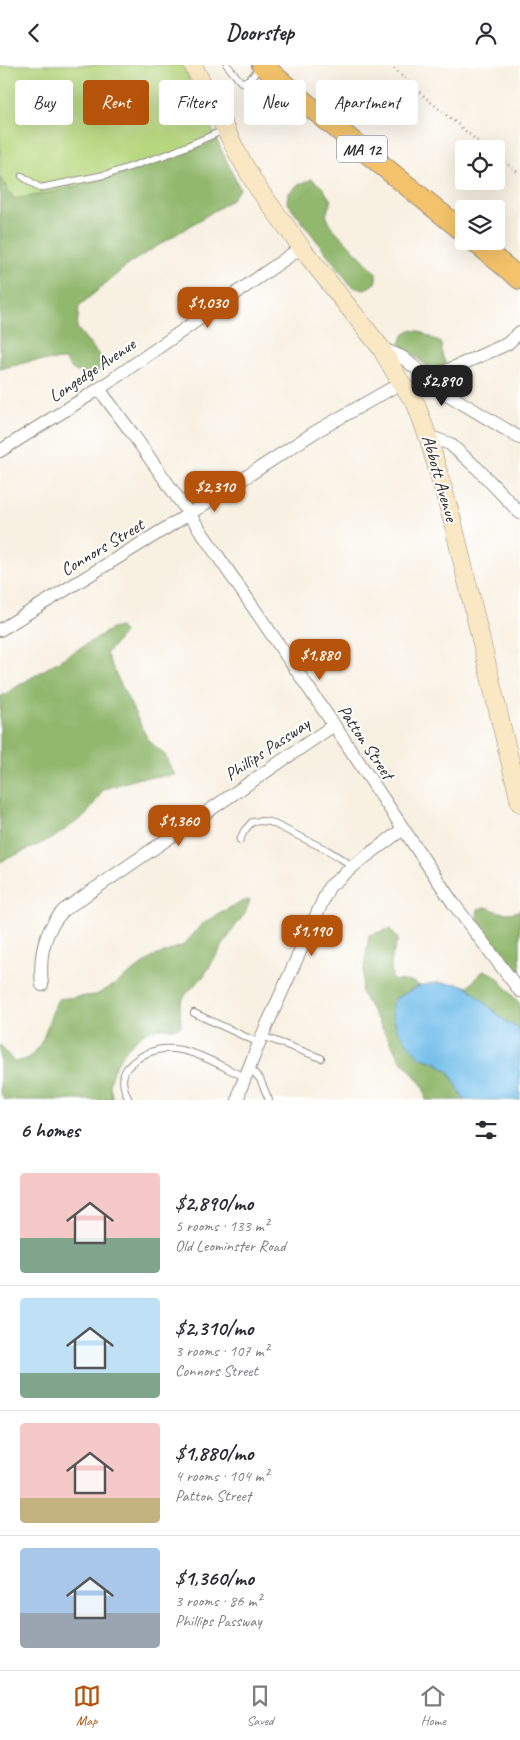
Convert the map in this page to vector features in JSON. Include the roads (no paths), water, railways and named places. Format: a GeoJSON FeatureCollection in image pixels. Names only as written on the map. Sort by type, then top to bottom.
{"type":"FeatureCollection","features":[{"type":"Feature","properties":{"kind":"highway","name":"MA 12"},"geometry":{"type":"LineString","coordinates":[[262,65],[455,226]]}},
{"type":"Feature","properties":{"kind":"highway"},"geometry":{"type":"LineString","coordinates":[[485,250],[520,279]]}},
{"type":"Feature","properties":{"kind":"main road","name":"Abbott Avenue"},"geometry":{"type":"LineString","coordinates":[[194,65],[225,130],[257,187],[381,348],[401,383],[416,404],[428,436],[453,523],[520,803]]}},
{"type":"Feature","properties":{"kind":"street","name":"Longedge Avenue"},"geometry":{"type":"LineString","coordinates":[[0,451],[99,389],[302,247]]}},
{"type":"Feature","properties":{"kind":"street"},"geometry":{"type":"LineString","coordinates":[[428,379],[507,344],[520,332]]}},
{"type":"Feature","properties":{"kind":"street"},"geometry":{"type":"LineString","coordinates":[[381,348],[402,357],[447,394],[520,438]]}},
{"type":"Feature","properties":{"kind":"street","name":"Connors Street"},"geometry":{"type":"LineString","coordinates":[[0,631],[189,514],[315,432],[401,383]]}},
{"type":"Feature","properties":{"kind":"street","name":"Patton Street"},"geometry":{"type":"LineString","coordinates":[[99,389],[189,514],[453,903],[520,991]]}},
{"type":"Feature","properties":{"kind":"street"},"geometry":{"type":"LineString","coordinates":[[428,436],[450,444],[477,468],[520,513]]}},
{"type":"Feature","properties":{"kind":"street","name":"Phillips Passway"},"geometry":{"type":"LineString","coordinates":[[42,985],[41,958],[44,943],[54,922],[64,910],[334,725]]}},
{"type":"Feature","properties":{"kind":"street"},"geometry":{"type":"LineString","coordinates":[[237,1100],[260,1040],[329,887],[353,866],[402,829]]}},
{"type":"Feature","properties":{"kind":"lane"},"geometry":{"type":"LineString","coordinates":[[227,65],[244,82],[248,81],[262,65]]}},
{"type":"Feature","properties":{"kind":"lane"},"geometry":{"type":"LineString","coordinates":[[22,176],[40,188],[109,173],[171,153],[225,130]]}},
{"type":"Feature","properties":{"kind":"lane"},"geometry":{"type":"LineString","coordinates":[[240,840],[244,831],[252,822],[270,822],[327,850],[353,866]]}},
{"type":"Feature","properties":{"kind":"lane"},"geometry":{"type":"LineString","coordinates":[[194,1013],[260,1040],[322,1058]]}},
{"type":"Feature","properties":{"kind":"lane"},"geometry":{"type":"LineString","coordinates":[[129,1100],[124,1090],[123,1082],[123,1075],[126,1069],[142,1056],[162,1049],[172,1048],[247,1072],[260,1079],[268,1100]]}},
{"type":"Feature","properties":{"kind":"water"},"geometry":{"type":"Polygon","coordinates":[[[435,983],[460,984],[468,987],[505,1021],[520,1029],[520,1100],[464,1100],[449,1071],[435,1062],[419,1057],[397,1029],[392,1013],[392,1005],[396,998],[419,986],[435,983]]]}}]}
